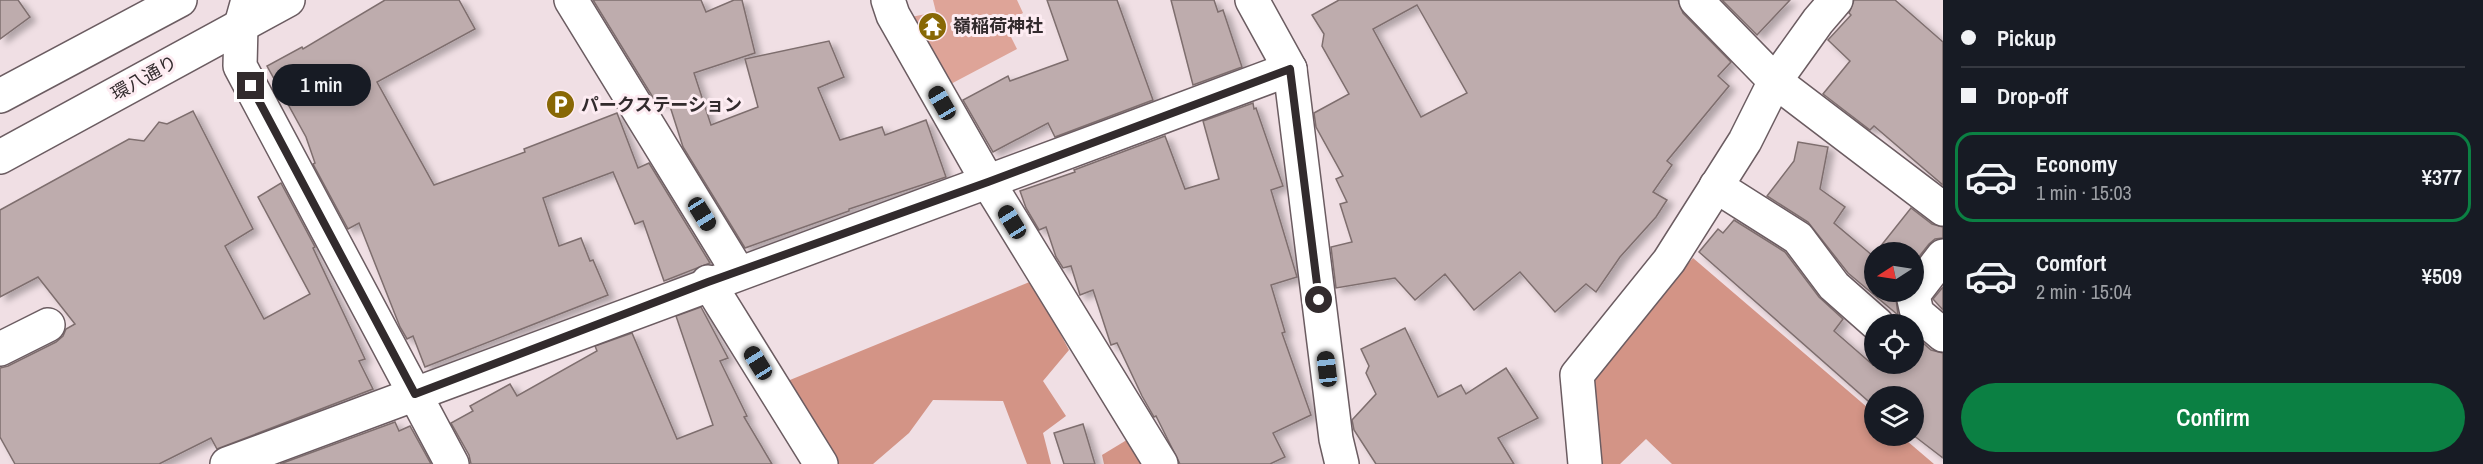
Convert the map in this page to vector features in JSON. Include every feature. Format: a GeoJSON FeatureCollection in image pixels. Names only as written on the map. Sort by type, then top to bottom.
{"type":"FeatureCollection","features":[{"type":"Feature","properties":{"kind":"street"},"geometry":{"type":"LineString","coordinates":[[0,96],[180,0]]}},
{"type":"Feature","properties":{"kind":"street","name":"環八通り"},"geometry":{"type":"LineString","coordinates":[[0,157],[245,12],[288,0]]}},
{"type":"Feature","properties":{"kind":"street"},"geometry":{"type":"LineString","coordinates":[[571,0],[723,277],[821,464]]}},
{"type":"Feature","properties":{"kind":"street"},"geometry":{"type":"LineString","coordinates":[[888,0],[893,15],[988,182],[1161,464]]}},
{"type":"Feature","properties":{"kind":"street"},"geometry":{"type":"LineString","coordinates":[[1252,0],[1290,69],[1336,439],[1342,464]]}},
{"type":"Feature","properties":{"kind":"street"},"geometry":{"type":"LineString","coordinates":[[1696,0],[1775,81],[1943,209]]}},
{"type":"Feature","properties":{"kind":"street"},"geometry":{"type":"LineString","coordinates":[[1585,464],[1577,375],[1669,261],[1745,141],[1775,81],[1836,0]]}},
{"type":"Feature","properties":{"kind":"street"},"geometry":{"type":"LineString","coordinates":[[245,12],[240,66],[452,464]]}},
{"type":"Feature","properties":{"kind":"street"},"geometry":{"type":"LineString","coordinates":[[227,464],[723,277],[988,182],[1290,69]]}},
{"type":"Feature","properties":{"kind":"street"},"geometry":{"type":"LineString","coordinates":[[1716,186],[1797,238],[1834,286],[1866,314]]}},
{"type":"Feature","properties":{"kind":"street"},"geometry":{"type":"LineString","coordinates":[[1943,256],[1913,295],[1917,313],[1943,335]]}},
{"type":"Feature","properties":{"kind":"street"},"geometry":{"type":"LineString","coordinates":[[0,349],[48,325]]}},
{"type":"Feature","properties":{"kind":"shaded area"},"geometry":{"type":"Polygon","coordinates":[[[933,0],[1017,0],[1023,13],[1004,23],[1017,49],[947,86],[911,17],[936,12],[933,0]]]}},
{"type":"Feature","properties":{"kind":"shaded area"},"geometry":{"type":"Polygon","coordinates":[[[1693,258],[1864,405],[1864,446],[1913,446],[1934,464],[1672,464],[1646,439],[1620,464],[1596,464],[1585,383],[1693,258]]]}},
{"type":"Feature","properties":{"kind":"shaded area"},"geometry":{"type":"Polygon","coordinates":[[[1032,281],[1069,350],[1043,381],[1066,416],[1043,433],[1051,464],[1027,464],[1003,401],[933,400],[909,433],[873,464],[833,464],[785,382],[1032,281]]]}},
{"type":"Feature","properties":{"kind":"shaded area"},"geometry":{"type":"Polygon","coordinates":[[[1130,438],[1145,464],[1104,464],[1102,455],[1130,438]]]}},
{"type":"Feature","properties":{"kind":"building"},"geometry":{"type":"Polygon","coordinates":[[[0,0],[18,0],[30,17],[0,39],[0,0]]]}},
{"type":"Feature","properties":{"kind":"building"},"geometry":{"type":"Polygon","coordinates":[[[385,0],[459,0],[475,29],[377,82],[434,185],[525,152],[524,149],[617,113],[638,168],[649,163],[710,263],[664,281],[643,221],[635,224],[613,172],[543,198],[559,246],[581,238],[608,295],[425,367],[413,336],[407,339],[400,327],[359,223],[348,229],[313,164],[315,163],[306,137],[267,66],[302,47],[303,49],[385,0]]]}},
{"type":"Feature","properties":{"kind":"building"},"geometry":{"type":"Polygon","coordinates":[[[593,0],[701,0],[706,12],[734,0],[742,0],[755,53],[694,73],[711,125],[758,107],[745,59],[829,41],[844,77],[818,88],[840,140],[882,127],[885,135],[926,120],[946,177],[849,209],[849,211],[745,248],[683,147],[668,100],[657,104],[593,0]]]}},
{"type":"Feature","properties":{"kind":"building"},"geometry":{"type":"Polygon","coordinates":[[[1047,0],[1117,0],[1153,100],[1055,137],[1048,123],[993,152],[963,100],[1008,76],[1010,81],[1068,60],[1047,0]]]}},
{"type":"Feature","properties":{"kind":"building"},"geometry":{"type":"Polygon","coordinates":[[[1171,0],[1214,0],[1218,12],[1223,10],[1242,67],[1193,85],[1171,0]]]}},
{"type":"Feature","properties":{"kind":"building"},"geometry":{"type":"Polygon","coordinates":[[[1339,0],[1678,0],[1683,13],[1731,62],[1718,76],[1729,86],[1667,161],[1672,165],[1653,192],[1667,200],[1656,217],[1620,257],[1596,292],[1586,284],[1555,312],[1520,272],[1474,310],[1445,274],[1415,300],[1395,278],[1336,288],[1331,247],[1352,242],[1340,204],[1347,202],[1336,179],[1343,176],[1316,127],[1314,113],[1349,94],[1322,46],[1324,34],[1312,15],[1339,0]],[[1417,5],[1373,29],[1421,117],[1467,93],[1417,5]]]}},
{"type":"Feature","properties":{"kind":"building"},"geometry":{"type":"Polygon","coordinates":[[[1722,0],[1790,0],[1757,35],[1722,0]]]}},
{"type":"Feature","properties":{"kind":"building"},"geometry":{"type":"Polygon","coordinates":[[[1854,0],[1895,0],[1943,42],[1943,185],[1874,126],[1870,130],[1823,94],[1850,61],[1828,40],[1851,15],[1849,13],[1854,0]]]}},
{"type":"Feature","properties":{"kind":"building"},"geometry":{"type":"Polygon","coordinates":[[[1253,103],[1283,186],[1271,190],[1297,277],[1271,285],[1285,332],[1282,333],[1311,415],[1273,433],[1285,457],[1270,464],[1180,464],[1156,416],[1154,417],[1142,396],[1117,343],[1111,345],[1093,290],[1080,295],[1071,266],[1063,268],[1056,257],[1046,227],[1039,230],[1026,208],[1020,191],[1165,136],[1185,189],[1219,179],[1203,121],[1253,103]]]}},
{"type":"Feature","properties":{"kind":"building"},"geometry":{"type":"Polygon","coordinates":[[[193,111],[253,229],[225,246],[264,319],[310,294],[258,197],[281,183],[315,247],[313,248],[365,359],[359,361],[373,389],[217,449],[211,438],[159,464],[15,464],[0,437],[0,368],[56,342],[63,336],[66,329],[75,324],[38,277],[0,297],[0,210],[129,139],[144,141],[159,122],[167,124],[193,111]]]}},
{"type":"Feature","properties":{"kind":"building"},"geometry":{"type":"Polygon","coordinates":[[[1798,142],[1828,147],[1820,189],[1845,207],[1834,223],[1864,248],[1864,286],[1848,273],[1808,222],[1767,196],[1794,161],[1798,142]]]}},
{"type":"Feature","properties":{"kind":"building"},"geometry":{"type":"Polygon","coordinates":[[[1911,208],[1932,224],[1943,227],[1943,238],[1935,239],[1924,250],[1924,242],[1884,242],[1911,208]]]}},
{"type":"Feature","properties":{"kind":"building"},"geometry":{"type":"Polygon","coordinates":[[[1734,220],[1785,252],[1819,297],[1843,319],[1834,331],[1864,357],[1864,374],[1924,374],[1924,344],[1931,350],[1943,353],[1943,458],[1924,443],[1924,386],[1864,386],[1864,397],[1699,252],[1718,229],[1723,233],[1734,220]]]}},
{"type":"Feature","properties":{"kind":"building"},"geometry":{"type":"Polygon","coordinates":[[[1943,287],[1943,310],[1933,299],[1943,287]]]}},
{"type":"Feature","properties":{"kind":"building"},"geometry":{"type":"Polygon","coordinates":[[[1883,302],[1896,302],[1897,314],[1883,302]]]}},
{"type":"Feature","properties":{"kind":"building"},"geometry":{"type":"Polygon","coordinates":[[[701,307],[728,358],[720,361],[747,416],[744,417],[772,464],[471,464],[469,455],[451,423],[473,411],[470,406],[510,384],[517,396],[597,351],[595,346],[632,333],[677,439],[713,425],[676,316],[701,307]]]}},
{"type":"Feature","properties":{"kind":"building"},"geometry":{"type":"Polygon","coordinates":[[[1405,328],[1438,397],[1461,385],[1466,394],[1506,368],[1538,418],[1498,438],[1514,464],[1376,464],[1354,430],[1352,420],[1376,394],[1366,373],[1369,366],[1361,349],[1405,328]]]}},
{"type":"Feature","properties":{"kind":"building"},"geometry":{"type":"Polygon","coordinates":[[[395,422],[399,431],[410,426],[431,464],[280,464],[395,422]]]}},
{"type":"Feature","properties":{"kind":"building"},"geometry":{"type":"Polygon","coordinates":[[[1083,424],[1095,464],[1064,464],[1054,433],[1083,424]]]}},
{"type":"Feature","properties":{"kind":"place","name":"嶺稲荷神社"},"geometry":{"type":"Point","coordinates":[932,26]}},
{"type":"Feature","properties":{"kind":"place","name":"パークステーション"},"geometry":{"type":"Point","coordinates":[560,105]}},
{"type":"Feature","properties":{"kind":"route"},"geometry":{"type":"LineString","coordinates":[[251,86],[415,394],[708,282],[988,182],[1290,69],[1319,300]]}}]}
